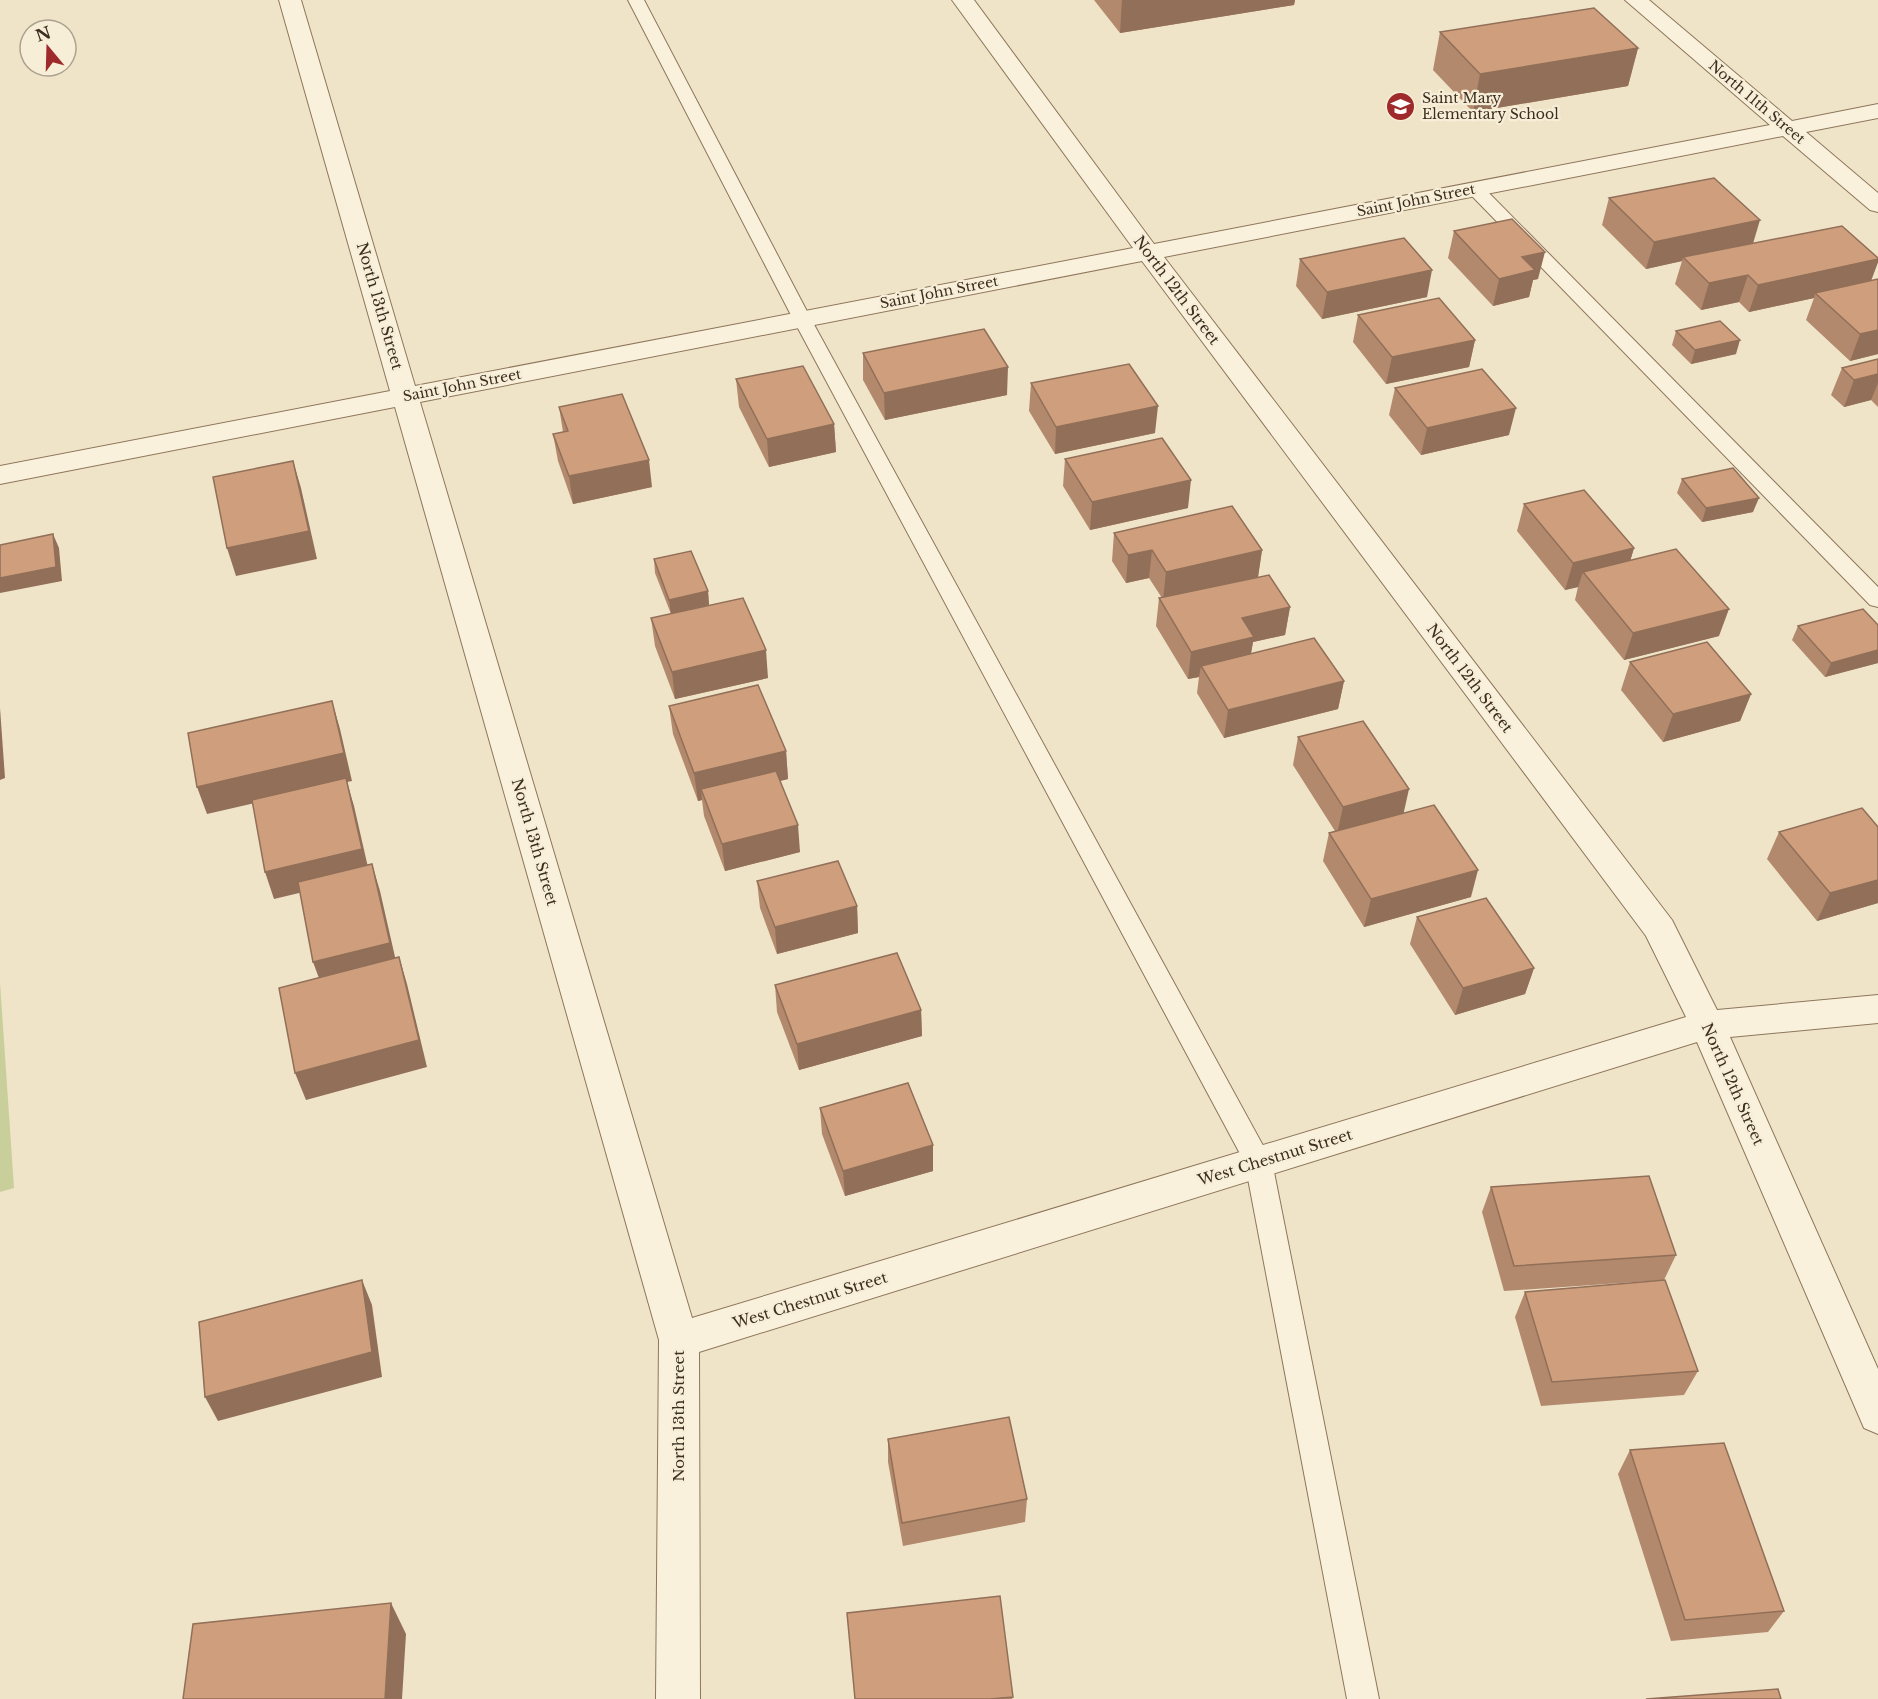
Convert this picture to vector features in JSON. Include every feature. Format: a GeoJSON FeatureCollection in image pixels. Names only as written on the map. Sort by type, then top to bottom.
{"type":"FeatureCollection","features":[{"type":"Feature","properties":{"kind":"street","name":"North 13th Street"},"geometry":{"type":"LineString","coordinates":[[290,0],[679,1340],[678,1699]]}},
{"type":"Feature","properties":{"kind":"street","name":"North 12th Street"},"geometry":{"type":"LineString","coordinates":[[963,0],[1148,252],[1660,929],[1707,1025],[1878,1415]]}},
{"type":"Feature","properties":{"kind":"street","name":"North 11th Street"},"geometry":{"type":"LineString","coordinates":[[1636,0],[1878,205]]}},
{"type":"Feature","properties":{"kind":"street","name":"Saint John Street"},"geometry":{"type":"LineString","coordinates":[[0,475],[1878,111]]}},
{"type":"Feature","properties":{"kind":"street","name":"West Chestnut Street"},"geometry":{"type":"LineString","coordinates":[[679,1340],[1707,1025],[1878,1009]]}},
{"type":"Feature","properties":{"kind":"lane"},"geometry":{"type":"LineString","coordinates":[[636,0],[802,319],[1258,1162],[1363,1699]]}},
{"type":"Feature","properties":{"kind":"lane"},"geometry":{"type":"LineString","coordinates":[[1475,189],[1878,600]]}},
{"type":"Feature","properties":{"kind":"green space"},"geometry":{"type":"Polygon","coordinates":[[[0,982],[14,1188],[0,1192],[0,982]]]}},
{"type":"Feature","properties":{"kind":"building"},"geometry":{"type":"Polygon","coordinates":[[[1594,8],[1638,48],[1480,74],[1440,32],[1594,8]]]}},
{"type":"Feature","properties":{"kind":"building"},"geometry":{"type":"Polygon","coordinates":[[[1714,178],[1760,220],[1654,242],[1609,198],[1714,178]]]}},
{"type":"Feature","properties":{"kind":"building"},"geometry":{"type":"Polygon","coordinates":[[[1512,219],[1545,252],[1522,257],[1535,270],[1499,279],[1454,231],[1512,219]]]}},
{"type":"Feature","properties":{"kind":"building"},"geometry":{"type":"Polygon","coordinates":[[[1842,226],[1878,259],[1758,285],[1748,275],[1709,283],[1683,257],[1842,226]]]}},
{"type":"Feature","properties":{"kind":"building"},"geometry":{"type":"Polygon","coordinates":[[[1404,238],[1432,270],[1327,292],[1300,259],[1404,238]]]}},
{"type":"Feature","properties":{"kind":"building"},"geometry":{"type":"Polygon","coordinates":[[[1878,279],[1878,330],[1860,334],[1815,293],[1878,279]]]}},
{"type":"Feature","properties":{"kind":"building"},"geometry":{"type":"Polygon","coordinates":[[[1439,298],[1475,340],[1392,357],[1358,315],[1439,298]]]}},
{"type":"Feature","properties":{"kind":"building"},"geometry":{"type":"Polygon","coordinates":[[[1720,321],[1740,340],[1695,350],[1676,331],[1720,321]]]}},
{"type":"Feature","properties":{"kind":"building"},"geometry":{"type":"Polygon","coordinates":[[[984,329],[1008,367],[884,393],[863,353],[984,329]]]}},
{"type":"Feature","properties":{"kind":"building"},"geometry":{"type":"Polygon","coordinates":[[[1878,359],[1878,374],[1854,380],[1842,368],[1878,359]]]}},
{"type":"Feature","properties":{"kind":"building"},"geometry":{"type":"Polygon","coordinates":[[[1129,364],[1158,406],[1056,427],[1031,383],[1129,364]]]}},
{"type":"Feature","properties":{"kind":"building"},"geometry":{"type":"Polygon","coordinates":[[[803,366],[834,424],[767,439],[736,379],[803,366]]]}},
{"type":"Feature","properties":{"kind":"building"},"geometry":{"type":"Polygon","coordinates":[[[1482,369],[1516,408],[1427,428],[1395,388],[1482,369]]]}},
{"type":"Feature","properties":{"kind":"building"},"geometry":{"type":"Polygon","coordinates":[[[622,394],[649,460],[569,476],[553,434],[568,431],[559,407],[622,394]]]}},
{"type":"Feature","properties":{"kind":"building"},"geometry":{"type":"Polygon","coordinates":[[[1162,438],[1191,480],[1092,502],[1065,459],[1162,438]]]}},
{"type":"Feature","properties":{"kind":"building"},"geometry":{"type":"Polygon","coordinates":[[[293,461],[309,531],[227,548],[213,477],[293,461]]]}},
{"type":"Feature","properties":{"kind":"building"},"geometry":{"type":"Polygon","coordinates":[[[1733,468],[1759,498],[1706,508],[1682,479],[1733,468]]]}},
{"type":"Feature","properties":{"kind":"building"},"geometry":{"type":"Polygon","coordinates":[[[1584,490],[1634,548],[1573,563],[1524,504],[1584,490]]]}},
{"type":"Feature","properties":{"kind":"building"},"geometry":{"type":"Polygon","coordinates":[[[1232,506],[1262,550],[1166,572],[1152,550],[1128,555],[1114,533],[1232,506]]]}},
{"type":"Feature","properties":{"kind":"building"},"geometry":{"type":"Polygon","coordinates":[[[53,534],[56,567],[0,578],[0,545],[53,534]]]}},
{"type":"Feature","properties":{"kind":"building"},"geometry":{"type":"Polygon","coordinates":[[[1676,549],[1729,609],[1633,633],[1583,572],[1676,549]]]}},
{"type":"Feature","properties":{"kind":"building"},"geometry":{"type":"Polygon","coordinates":[[[691,551],[708,591],[669,600],[654,559],[691,551]]]}},
{"type":"Feature","properties":{"kind":"building"},"geometry":{"type":"Polygon","coordinates":[[[1269,575],[1290,607],[1242,618],[1254,637],[1191,652],[1159,598],[1269,575]]]}},
{"type":"Feature","properties":{"kind":"building"},"geometry":{"type":"Polygon","coordinates":[[[743,598],[766,650],[672,672],[651,618],[743,598]]]}},
{"type":"Feature","properties":{"kind":"building"},"geometry":{"type":"Polygon","coordinates":[[[1863,609],[1878,625],[1878,650],[1831,663],[1798,626],[1863,609]]]}},
{"type":"Feature","properties":{"kind":"building"},"geometry":{"type":"Polygon","coordinates":[[[1314,638],[1344,681],[1228,710],[1201,666],[1314,638]]]}},
{"type":"Feature","properties":{"kind":"building"},"geometry":{"type":"Polygon","coordinates":[[[1707,642],[1751,694],[1673,714],[1630,662],[1707,642]]]}},
{"type":"Feature","properties":{"kind":"building"},"geometry":{"type":"Polygon","coordinates":[[[758,685],[786,751],[694,773],[669,706],[758,685]]]}},
{"type":"Feature","properties":{"kind":"building"},"geometry":{"type":"Polygon","coordinates":[[[332,701],[344,753],[197,787],[188,733],[332,701]]]}},
{"type":"Feature","properties":{"kind":"building"},"geometry":{"type":"Polygon","coordinates":[[[1363,721],[1409,789],[1343,807],[1298,737],[1363,721]]]}},
{"type":"Feature","properties":{"kind":"building"},"geometry":{"type":"Polygon","coordinates":[[[776,771],[798,825],[722,844],[701,789],[776,771]]]}},
{"type":"Feature","properties":{"kind":"building"},"geometry":{"type":"Polygon","coordinates":[[[346,778],[362,849],[265,872],[252,800],[346,778]]]}},
{"type":"Feature","properties":{"kind":"building"},"geometry":{"type":"Polygon","coordinates":[[[1434,805],[1478,870],[1371,899],[1329,833],[1434,805]]]}},
{"type":"Feature","properties":{"kind":"building"},"geometry":{"type":"Polygon","coordinates":[[[1862,808],[1878,827],[1878,880],[1830,893],[1779,832],[1862,808]]]}},
{"type":"Feature","properties":{"kind":"building"},"geometry":{"type":"Polygon","coordinates":[[[838,861],[857,906],[775,927],[757,881],[838,861]]]}},
{"type":"Feature","properties":{"kind":"building"},"geometry":{"type":"Polygon","coordinates":[[[372,864],[390,943],[313,962],[298,882],[372,864]]]}},
{"type":"Feature","properties":{"kind":"building"},"geometry":{"type":"Polygon","coordinates":[[[1486,898],[1534,968],[1463,988],[1417,917],[1486,898]]]}},
{"type":"Feature","properties":{"kind":"building"},"geometry":{"type":"Polygon","coordinates":[[[897,953],[921,1010],[797,1044],[775,985],[897,953]]]}},
{"type":"Feature","properties":{"kind":"building"},"geometry":{"type":"Polygon","coordinates":[[[399,957],[419,1040],[295,1073],[279,988],[399,957]]]}},
{"type":"Feature","properties":{"kind":"building"},"geometry":{"type":"Polygon","coordinates":[[[908,1083],[933,1145],[843,1171],[820,1108],[908,1083]]]}},
{"type":"Feature","properties":{"kind":"building"},"geometry":{"type":"Polygon","coordinates":[[[1649,1176],[1676,1255],[1514,1266],[1491,1187],[1649,1176]]]}},
{"type":"Feature","properties":{"kind":"building"},"geometry":{"type":"Polygon","coordinates":[[[362,1280],[372,1352],[205,1397],[199,1322],[362,1280]]]}},
{"type":"Feature","properties":{"kind":"building"},"geometry":{"type":"Polygon","coordinates":[[[1665,1280],[1698,1371],[1552,1382],[1525,1292],[1665,1280]]]}},
{"type":"Feature","properties":{"kind":"building"},"geometry":{"type":"Polygon","coordinates":[[[1009,1417],[1027,1499],[902,1523],[888,1439],[1009,1417]]]}},
{"type":"Feature","properties":{"kind":"building"},"geometry":{"type":"Polygon","coordinates":[[[1724,1443],[1784,1611],[1685,1620],[1630,1450],[1724,1443]]]}},
{"type":"Feature","properties":{"kind":"building"},"geometry":{"type":"Polygon","coordinates":[[[1000,1596],[1013,1697],[855,1699],[847,1613],[1000,1596]]]}},
{"type":"Feature","properties":{"kind":"building"},"geometry":{"type":"Polygon","coordinates":[[[391,1603],[385,1699],[183,1699],[193,1624],[391,1603]]]}},
{"type":"Feature","properties":{"kind":"building"},"geometry":{"type":"Polygon","coordinates":[[[1778,1689],[1781,1699],[1646,1699],[1778,1689]]]}},
{"type":"Feature","properties":{"kind":"place","name":"Saint Mary Elementary School"},"geometry":{"type":"Point","coordinates":[1401,106]}}]}
